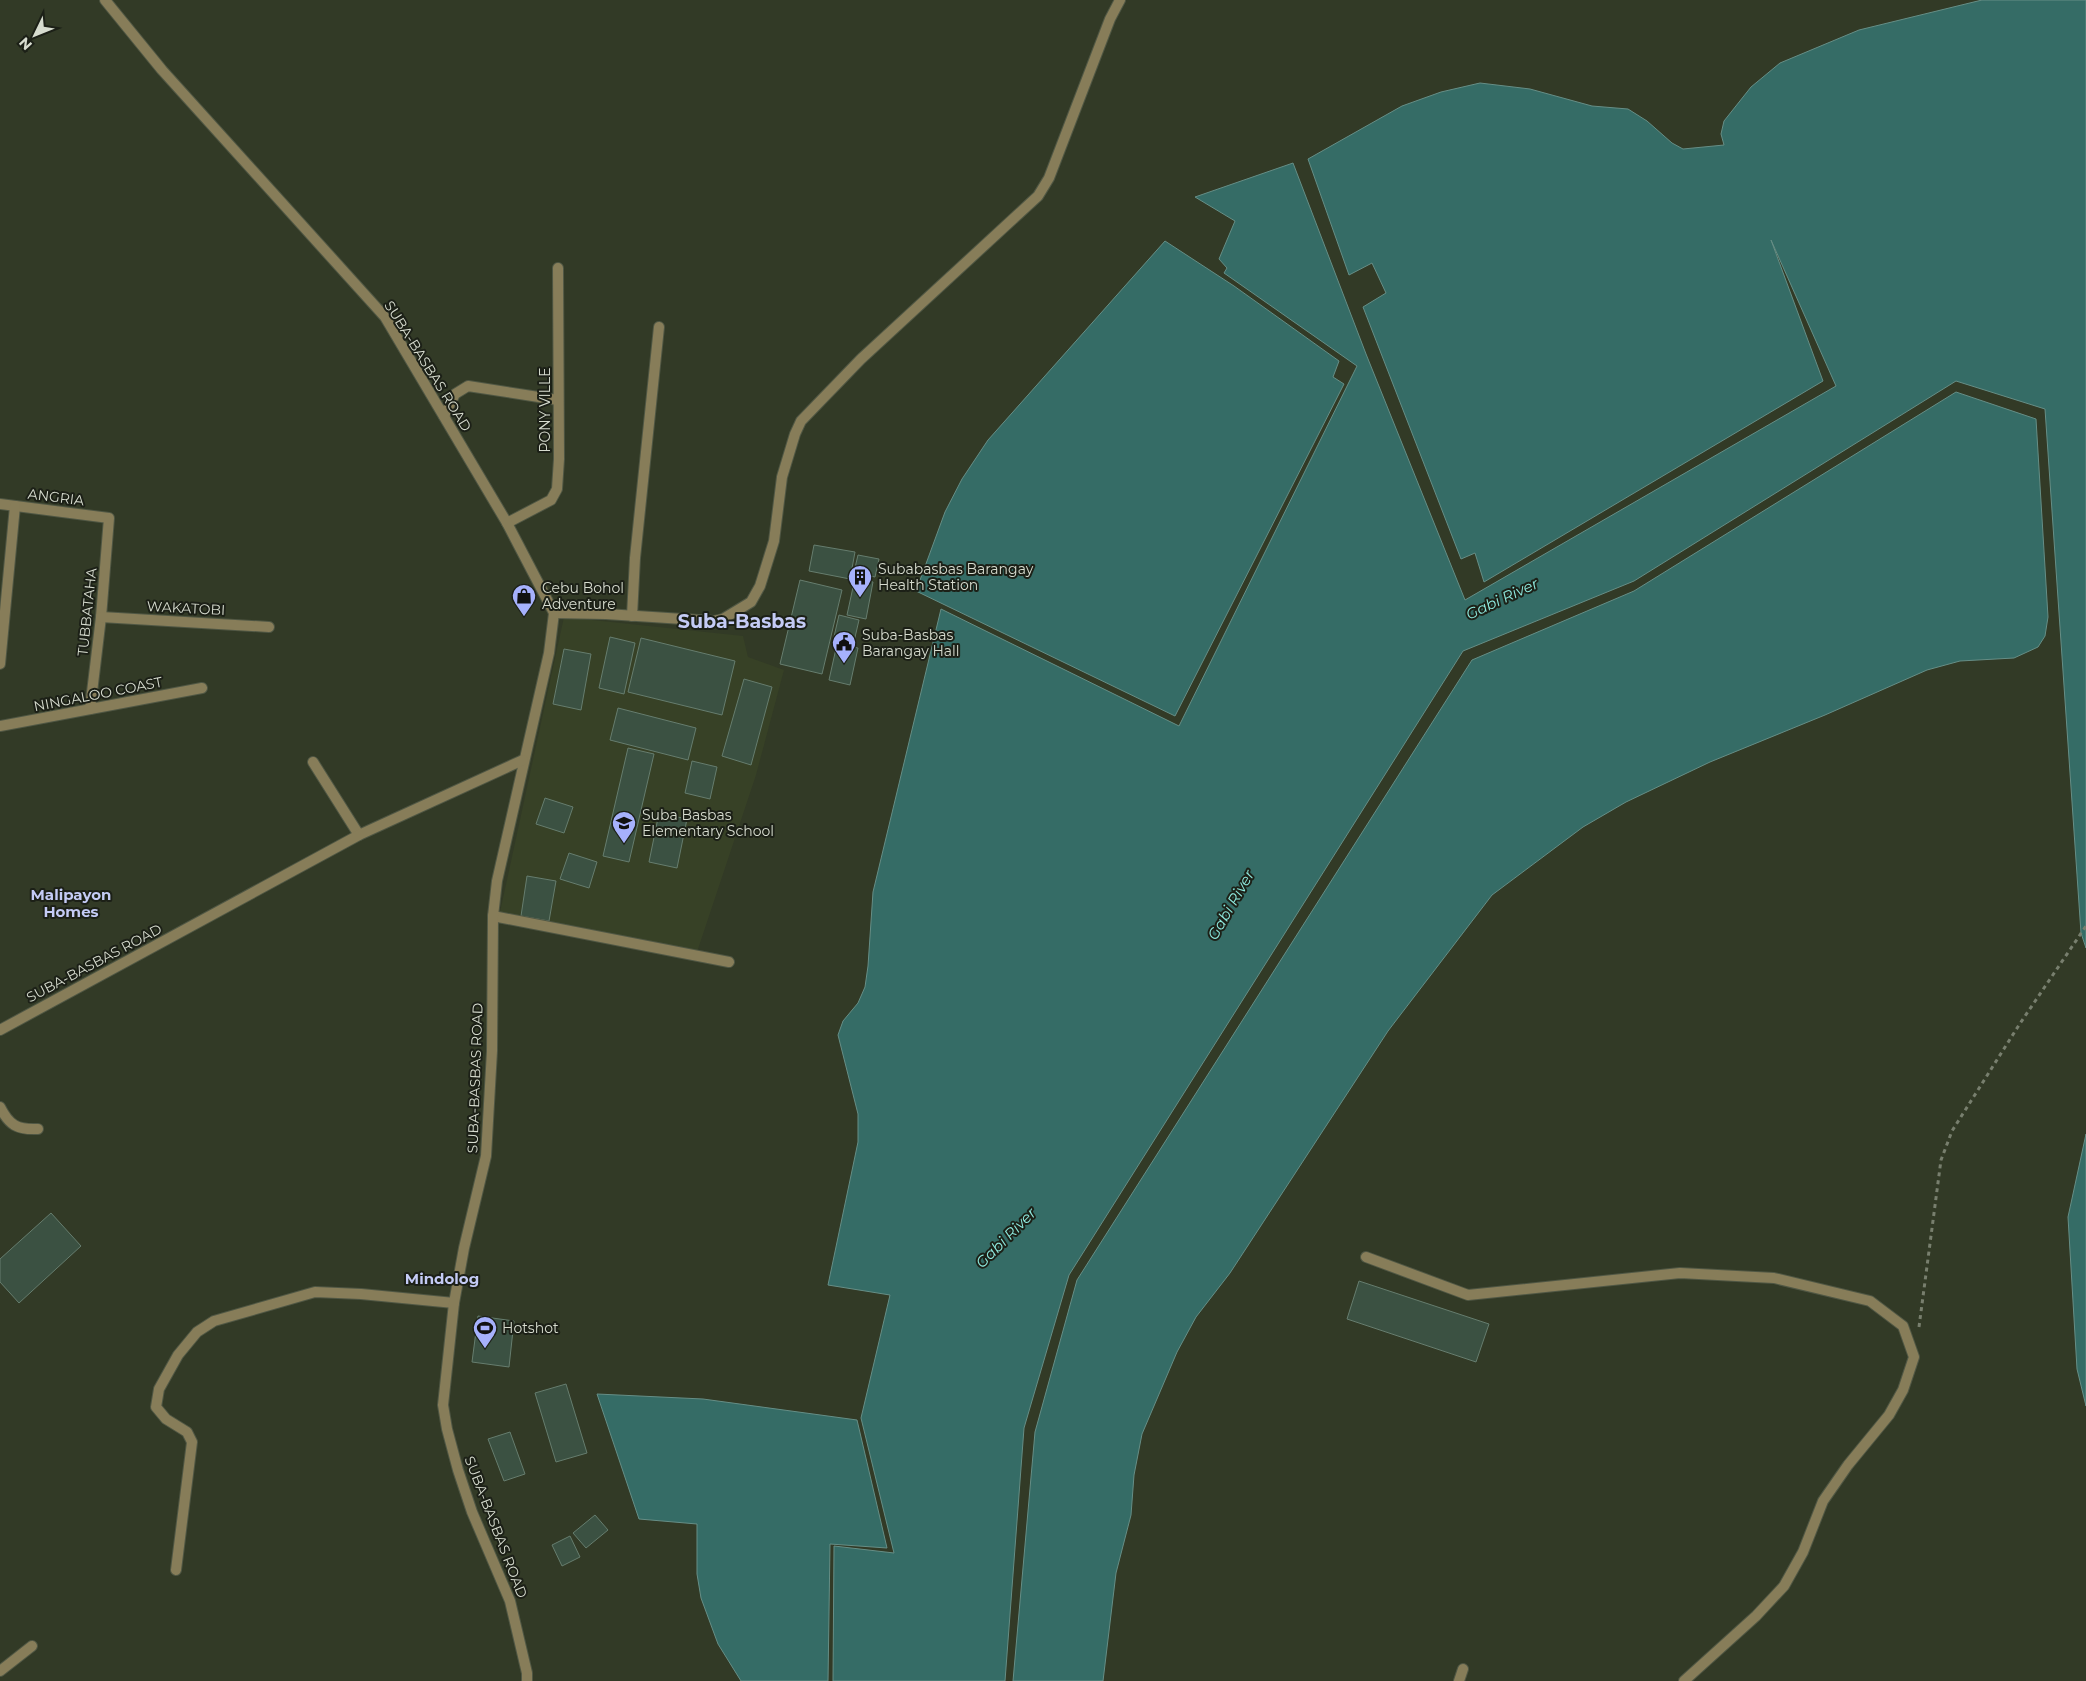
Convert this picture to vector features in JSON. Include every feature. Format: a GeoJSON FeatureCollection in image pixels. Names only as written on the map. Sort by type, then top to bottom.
{"type":"FeatureCollection","features":[{"type":"Feature","properties":{"kind":"street","name":"SUBA-BASBAS ROAD"},"geometry":{"type":"LineString","coordinates":[[105,0],[162,70],[385,317],[507,523],[554,613],[549,653],[523,760],[497,881],[493,916],[492,1051],[486,1156],[464,1248],[454,1303],[443,1405],[458,1470],[472,1512],[510,1601],[527,1673],[527,1681]]}},
{"type":"Feature","properties":{"kind":"street"},"geometry":{"type":"LineString","coordinates":[[554,613],[714,621],[723,619],[751,602],[760,586],[771,550],[782,477],[801,421],[861,359],[1038,196],[1049,178],[1110,19],[1120,0]]}},
{"type":"Feature","properties":{"kind":"street","name":"PONY VILLE"},"geometry":{"type":"LineString","coordinates":[[507,523],[551,500],[557,489],[558,268]]}},
{"type":"Feature","properties":{"kind":"street"},"geometry":{"type":"LineString","coordinates":[[632,616],[635,558],[659,328]]}},
{"type":"Feature","properties":{"kind":"street"},"geometry":{"type":"LineString","coordinates":[[444,416],[455,394],[468,386],[558,400]]}},
{"type":"Feature","properties":{"kind":"street","name":"ANGRIA"},"geometry":{"type":"LineString","coordinates":[[0,504],[109,518]]}},
{"type":"Feature","properties":{"kind":"street"},"geometry":{"type":"LineString","coordinates":[[0,664],[15,506]]}},
{"type":"Feature","properties":{"kind":"street","name":"TUBBATAHA"},"geometry":{"type":"LineString","coordinates":[[90,709],[101,617],[109,518]]}},
{"type":"Feature","properties":{"kind":"street","name":"WAKATOBI"},"geometry":{"type":"LineString","coordinates":[[101,617],[269,627]]}},
{"type":"Feature","properties":{"kind":"street","name":"NINGALOO COAST"},"geometry":{"type":"LineString","coordinates":[[0,726],[202,688]]}},
{"type":"Feature","properties":{"kind":"street","name":"SUBA-BASBAS ROAD"},"geometry":{"type":"LineString","coordinates":[[0,1030],[359,835],[523,760]]}},
{"type":"Feature","properties":{"kind":"street"},"geometry":{"type":"LineString","coordinates":[[313,762],[359,835]]}},
{"type":"Feature","properties":{"kind":"street"},"geometry":{"type":"LineString","coordinates":[[493,916],[729,962]]}},
{"type":"Feature","properties":{"kind":"street"},"geometry":{"type":"LineString","coordinates":[[0,1107],[5,1118],[12,1124],[27,1129],[38,1129]]}},
{"type":"Feature","properties":{"kind":"street"},"geometry":{"type":"LineString","coordinates":[[1366,1257],[1468,1295],[1680,1274],[1774,1278],[1870,1301],[1903,1326],[1914,1357],[1903,1390],[1889,1415],[1848,1465],[1823,1501],[1803,1552],[1784,1586],[1756,1616],[1684,1681]]}},
{"type":"Feature","properties":{"kind":"street"},"geometry":{"type":"LineString","coordinates":[[176,1570],[192,1442],[187,1432],[166,1419],[156,1407],[159,1389],[178,1355],[197,1332],[214,1321],[314,1292],[361,1294],[454,1303]]}},
{"type":"Feature","properties":{"kind":"street"},"geometry":{"type":"LineString","coordinates":[[0,1671],[32,1646]]}},
{"type":"Feature","properties":{"kind":"street"},"geometry":{"type":"LineString","coordinates":[[1460,1681],[1463,1669]]}},
{"type":"Feature","properties":{"kind":"path"},"geometry":{"type":"LineString","coordinates":[[1919,1328],[1941,1160],[1952,1131],[2019,1025],[2086,926]]}},
{"type":"Feature","properties":{"kind":"shaded area","name":"Suba Basbas Elementary School"},"geometry":{"type":"Polygon","coordinates":[[[564,617],[743,636],[748,657],[784,670],[756,775],[697,952],[500,912],[564,617]]]}},
{"type":"Feature","properties":{"kind":"water","name":"Gabi River"},"geometry":{"type":"Polygon","coordinates":[[[1982,0],[2086,0],[2086,948],[2081,933],[2045,409],[1956,381],[1634,581],[1463,651],[1069,1275],[1024,1428],[1005,1681],[833,1681],[834,1546],[894,1553],[861,1418],[890,1295],[828,1285],[858,1142],[858,1114],[838,1035],[843,1021],[858,1003],[865,987],[873,892],[941,609],[1179,726],[1357,366],[1224,273],[1227,268],[1219,259],[1235,221],[1195,197],[1293,163],[1366,354],[1465,600],[1836,386],[1771,240],[1823,381],[1484,582],[1475,553],[1461,559],[1363,307],[1386,293],[1372,263],[1349,275],[1308,159],[1402,106],[1441,92],[1480,83],[1530,89],[1592,106],[1628,109],[1647,121],[1672,143],[1683,149],[1724,145],[1721,134],[1724,121],[1751,87],[1780,63],[1859,30],[1982,0]]]}},
{"type":"Feature","properties":{"kind":"water"},"geometry":{"type":"Polygon","coordinates":[[[1165,241],[1234,286],[1339,361],[1333,377],[1344,384],[1175,716],[916,591],[945,512],[962,479],[988,440],[1165,241]]]}},
{"type":"Feature","properties":{"kind":"water"},"geometry":{"type":"Polygon","coordinates":[[[1956,392],[2036,419],[2048,617],[2045,636],[2038,647],[2014,658],[1960,661],[1927,670],[1825,715],[1710,762],[1626,802],[1583,827],[1492,895],[1388,1031],[1230,1273],[1196,1317],[1177,1352],[1142,1434],[1134,1475],[1131,1515],[1116,1573],[1103,1681],[1013,1681],[1035,1432],[1077,1280],[1472,660],[1634,591],[1956,392]]]}},
{"type":"Feature","properties":{"kind":"water"},"geometry":{"type":"Polygon","coordinates":[[[2086,1134],[2086,1406],[2077,1369],[2068,1217],[2086,1134]]]}},
{"type":"Feature","properties":{"kind":"water"},"geometry":{"type":"Polygon","coordinates":[[[597,1394],[703,1399],[857,1420],[887,1548],[830,1544],[828,1681],[741,1681],[718,1644],[701,1598],[697,1574],[697,1524],[639,1519],[597,1394]]]}},
{"type":"Feature","properties":{"kind":"building"},"geometry":{"type":"Polygon","coordinates":[[[814,545],[855,552],[850,579],[809,571],[814,545]]]}},
{"type":"Feature","properties":{"kind":"building"},"geometry":{"type":"Polygon","coordinates":[[[858,555],[879,559],[875,577],[854,572],[858,555]]]}},
{"type":"Feature","properties":{"kind":"building","name":"Subabasbas Barangay Health Station"},"geometry":{"type":"Polygon","coordinates":[[[855,578],[873,582],[866,619],[847,615],[855,578]]]}},
{"type":"Feature","properties":{"kind":"building"},"geometry":{"type":"Polygon","coordinates":[[[800,580],[842,590],[822,674],[780,664],[800,580]]]}},
{"type":"Feature","properties":{"kind":"building"},"geometry":{"type":"Polygon","coordinates":[[[839,615],[859,620],[853,646],[833,641],[839,615]]]}},
{"type":"Feature","properties":{"kind":"building"},"geometry":{"type":"Polygon","coordinates":[[[610,637],[635,643],[624,694],[599,688],[610,637]]]}},
{"type":"Feature","properties":{"kind":"building"},"geometry":{"type":"Polygon","coordinates":[[[641,638],[735,661],[722,715],[628,692],[641,638]]]}},
{"type":"Feature","properties":{"kind":"building","name":"Suba-Basbas Barangay Hall"},"geometry":{"type":"Polygon","coordinates":[[[837,644],[858,648],[850,685],[829,680],[837,644]]]}},
{"type":"Feature","properties":{"kind":"building"},"geometry":{"type":"Polygon","coordinates":[[[564,649],[591,654],[581,710],[553,704],[564,649]]]}},
{"type":"Feature","properties":{"kind":"building"},"geometry":{"type":"Polygon","coordinates":[[[744,679],[772,687],[751,765],[722,756],[744,679]]]}},
{"type":"Feature","properties":{"kind":"building"},"geometry":{"type":"Polygon","coordinates":[[[618,708],[696,728],[688,760],[610,740],[618,708]]]}},
{"type":"Feature","properties":{"kind":"building"},"geometry":{"type":"Polygon","coordinates":[[[628,748],[654,754],[629,862],[603,856],[628,748]]]}},
{"type":"Feature","properties":{"kind":"building"},"geometry":{"type":"Polygon","coordinates":[[[692,761],[717,767],[710,799],[685,793],[692,761]]]}},
{"type":"Feature","properties":{"kind":"building"},"geometry":{"type":"Polygon","coordinates":[[[545,798],[573,807],[564,833],[536,824],[545,798]]]}},
{"type":"Feature","properties":{"kind":"building"},"geometry":{"type":"Polygon","coordinates":[[[659,813],[687,819],[677,868],[649,862],[659,813]]]}},
{"type":"Feature","properties":{"kind":"building"},"geometry":{"type":"Polygon","coordinates":[[[569,853],[597,862],[589,888],[560,879],[569,853]]]}},
{"type":"Feature","properties":{"kind":"building"},"geometry":{"type":"Polygon","coordinates":[[[527,876],[556,881],[549,921],[521,916],[527,876]]]}},
{"type":"Feature","properties":{"kind":"building"},"geometry":{"type":"Polygon","coordinates":[[[51,1213],[81,1246],[19,1303],[0,1282],[0,1259],[51,1213]]]}},
{"type":"Feature","properties":{"kind":"building"},"geometry":{"type":"Polygon","coordinates":[[[1359,1281],[1489,1324],[1476,1362],[1347,1319],[1359,1281]]]}},
{"type":"Feature","properties":{"kind":"building"},"geometry":{"type":"Polygon","coordinates":[[[478,1316],[514,1321],[509,1367],[472,1362],[478,1316]]]}},
{"type":"Feature","properties":{"kind":"building"},"geometry":{"type":"Polygon","coordinates":[[[566,1384],[587,1453],[556,1462],[535,1393],[566,1384]]]}},
{"type":"Feature","properties":{"kind":"building"},"geometry":{"type":"Polygon","coordinates":[[[510,1432],[525,1474],[504,1481],[488,1439],[510,1432]]]}},
{"type":"Feature","properties":{"kind":"building"},"geometry":{"type":"Polygon","coordinates":[[[595,1515],[608,1530],[586,1548],[573,1533],[595,1515]]]}},
{"type":"Feature","properties":{"kind":"building"},"geometry":{"type":"Polygon","coordinates":[[[570,1536],[580,1557],[562,1566],[552,1545],[570,1536]]]}},
{"type":"Feature","properties":{"kind":"place","name":"Subabasbas Barangay Health Station"},"geometry":{"type":"Point","coordinates":[860,598]}},
{"type":"Feature","properties":{"kind":"place","name":"Cebu Bohol Adventure"},"geometry":{"type":"Point","coordinates":[524,617]}},
{"type":"Feature","properties":{"kind":"place","name":"Suba-Basbas Barangay Hall"},"geometry":{"type":"Point","coordinates":[844,664]}},
{"type":"Feature","properties":{"kind":"place","name":"Suba Basbas Elementary School"},"geometry":{"type":"Point","coordinates":[624,844]}},
{"type":"Feature","properties":{"kind":"place","name":"Hotshot"},"geometry":{"type":"Point","coordinates":[485,1349]}},
{"type":"Feature","properties":{"kind":"district","name":"Suba-Basbas"},"geometry":{"type":"Point","coordinates":[742,621]}},
{"type":"Feature","properties":{"kind":"district","name":"Malipayon Homes"},"geometry":{"type":"Point","coordinates":[71,904]}},
{"type":"Feature","properties":{"kind":"district","name":"Mindolog"},"geometry":{"type":"Point","coordinates":[442,1279]}}]}
